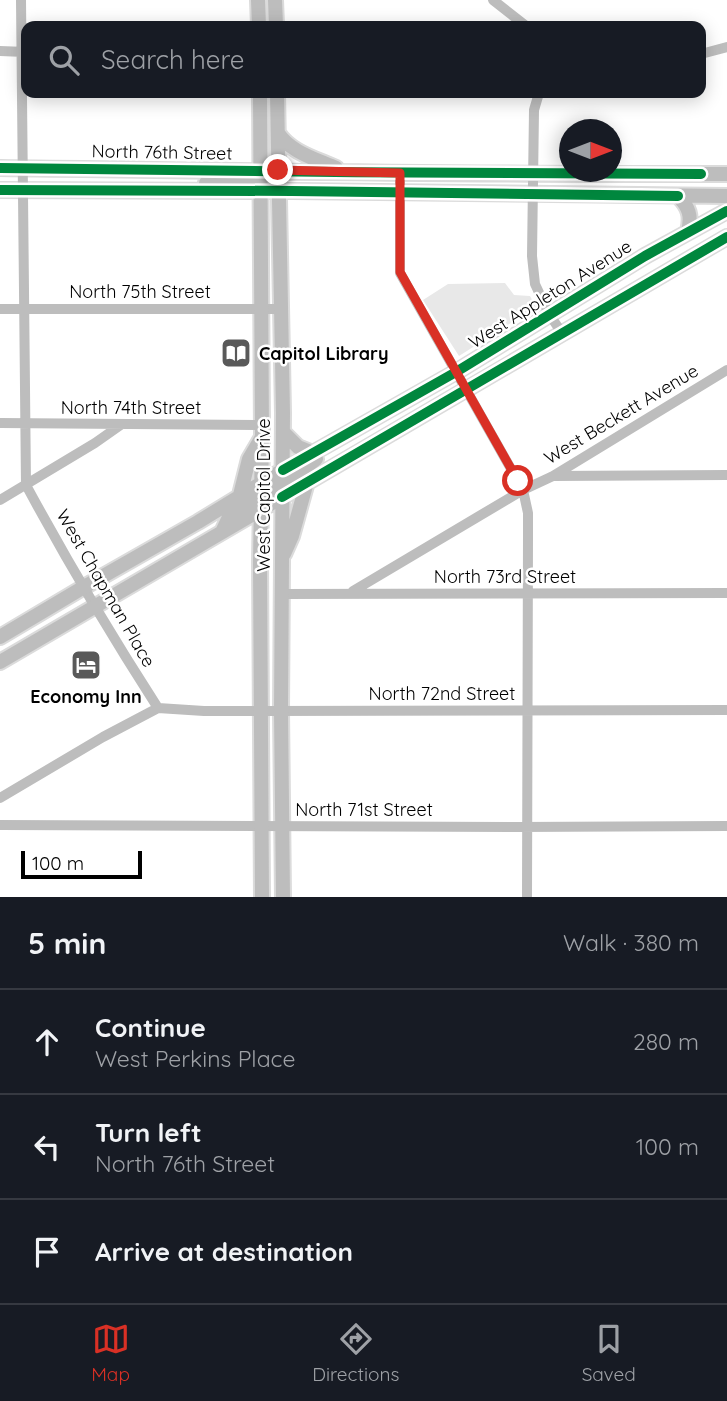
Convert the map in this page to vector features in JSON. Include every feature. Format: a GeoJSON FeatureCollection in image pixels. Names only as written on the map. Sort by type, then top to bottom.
{"type":"FeatureCollection","features":[{"type":"Feature","properties":{"kind":"main road"},"geometry":{"type":"LineString","coordinates":[[258,0],[258,21]]}},
{"type":"Feature","properties":{"kind":"main road"},"geometry":{"type":"LineString","coordinates":[[275,0],[276,21]]}},
{"type":"Feature","properties":{"kind":"main road","name":"West Capitol Drive"},"geometry":{"type":"LineString","coordinates":[[260,98],[262,430]]}},
{"type":"Feature","properties":{"kind":"main road","name":"West Capitol Drive"},"geometry":{"type":"LineString","coordinates":[[262,897],[260,563],[261,544],[283,432],[277,98]]}},
{"type":"Feature","properties":{"kind":"main road"},"geometry":{"type":"LineString","coordinates":[[278,133],[284,142],[295,149],[340,172]]}},
{"type":"Feature","properties":{"kind":"main road"},"geometry":{"type":"LineString","coordinates":[[701,174],[727,167]]}},
{"type":"Feature","properties":{"kind":"main road","name":"North 76th Street"},"geometry":{"type":"LineString","coordinates":[[0,168],[279,181],[400,192],[727,196]]}},
{"type":"Feature","properties":{"kind":"main road"},"geometry":{"type":"LineString","coordinates":[[279,181],[323,177],[340,172],[727,174]]}},
{"type":"Feature","properties":{"kind":"main road","name":"North 76th Street"},"geometry":{"type":"LineString","coordinates":[[0,190],[181,190],[279,181]]}},
{"type":"Feature","properties":{"kind":"main road"},"geometry":{"type":"LineString","coordinates":[[678,196],[687,205],[690,213],[688,231]]}},
{"type":"Feature","properties":{"kind":"main road","name":"West Appleton Avenue"},"geometry":{"type":"LineString","coordinates":[[0,662],[227,528],[272,490],[314,461],[319,450],[456,372],[688,231],[727,211]]}},
{"type":"Feature","properties":{"kind":"main road","name":"West Appleton Avenue"},"geometry":{"type":"LineString","coordinates":[[0,637],[240,495],[307,482],[727,237]]}},
{"type":"Feature","properties":{"kind":"main road"},"geometry":{"type":"LineString","coordinates":[[710,247],[727,243]]}},
{"type":"Feature","properties":{"kind":"main road"},"geometry":{"type":"LineString","coordinates":[[262,358],[273,375],[281,378]]}},
{"type":"Feature","properties":{"kind":"main road"},"geometry":{"type":"LineString","coordinates":[[262,430],[273,457],[272,490]]}},
{"type":"Feature","properties":{"kind":"main road"},"geometry":{"type":"LineString","coordinates":[[240,495],[249,458],[262,430]]}},
{"type":"Feature","properties":{"kind":"main road"},"geometry":{"type":"LineString","coordinates":[[283,432],[298,447],[319,450]]}},
{"type":"Feature","properties":{"kind":"main road"},"geometry":{"type":"LineString","coordinates":[[282,554],[292,536],[307,482]]}},
{"type":"Feature","properties":{"kind":"main road","name":"West Capitol Drive"},"geometry":{"type":"LineString","coordinates":[[272,490],[282,554],[283,897]]}},
{"type":"Feature","properties":{"kind":"main road"},"geometry":{"type":"LineString","coordinates":[[227,528],[247,530],[261,544]]}},
{"type":"Feature","properties":{"kind":"main road"},"geometry":{"type":"LineString","coordinates":[[260,563],[275,590],[282,594]]}},
{"type":"Feature","properties":{"kind":"main road"},"geometry":{"type":"LineString","coordinates":[[260,595],[272,603],[282,639]]}},
{"type":"Feature","properties":{"kind":"street"},"geometry":{"type":"LineString","coordinates":[[21,0],[22,21]]}},
{"type":"Feature","properties":{"kind":"street"},"geometry":{"type":"LineString","coordinates":[[493,0],[520,21]]}},
{"type":"Feature","properties":{"kind":"street"},"geometry":{"type":"LineString","coordinates":[[706,53],[727,47]]}},
{"type":"Feature","properties":{"kind":"street"},"geometry":{"type":"LineString","coordinates":[[0,51],[21,52]]}},
{"type":"Feature","properties":{"kind":"street"},"geometry":{"type":"LineString","coordinates":[[24,98],[26,485]]}},
{"type":"Feature","properties":{"kind":"street"},"geometry":{"type":"LineString","coordinates":[[538,98],[534,110],[532,256],[536,284],[562,333]]}},
{"type":"Feature","properties":{"kind":"street"},"geometry":{"type":"LineString","coordinates":[[400,173],[400,272],[523,490],[528,513],[527,897]]}},
{"type":"Feature","properties":{"kind":"street","name":"North 75th Street"},"geometry":{"type":"LineString","coordinates":[[0,309],[281,309]]}},
{"type":"Feature","properties":{"kind":"street","name":"West Beckett Avenue"},"geometry":{"type":"LineString","coordinates":[[351,593],[523,490],[553,476],[727,370]]}},
{"type":"Feature","properties":{"kind":"street","name":"North 74th Street"},"geometry":{"type":"LineString","coordinates":[[0,423],[122,424],[262,430]]}},
{"type":"Feature","properties":{"kind":"street"},"geometry":{"type":"LineString","coordinates":[[0,500],[122,424]]}},
{"type":"Feature","properties":{"kind":"street"},"geometry":{"type":"LineString","coordinates":[[553,476],[727,475]]}},
{"type":"Feature","properties":{"kind":"street","name":"West Chapman Place"},"geometry":{"type":"LineString","coordinates":[[26,485],[124,656],[158,708]]}},
{"type":"Feature","properties":{"kind":"street","name":"North 73rd Street"},"geometry":{"type":"LineString","coordinates":[[282,594],[727,593]]}},
{"type":"Feature","properties":{"kind":"street"},"geometry":{"type":"LineString","coordinates":[[0,798],[158,708]]}},
{"type":"Feature","properties":{"kind":"street","name":"North 72nd Street"},"geometry":{"type":"LineString","coordinates":[[158,708],[204,711],[727,709]]}},
{"type":"Feature","properties":{"kind":"street","name":"North 71st Street"},"geometry":{"type":"LineString","coordinates":[[0,825],[727,825]]}},
{"type":"Feature","properties":{"kind":"shaded area"},"geometry":{"type":"Polygon","coordinates":[[[505,283],[514,295],[530,296],[536,307],[459,356],[423,300],[448,284],[505,283]]]}},
{"type":"Feature","properties":{"kind":"cycle path"},"geometry":{"type":"LineString","coordinates":[[0,168],[701,174]]}},
{"type":"Feature","properties":{"kind":"cycle path"},"geometry":{"type":"LineString","coordinates":[[0,190],[678,196]]}},
{"type":"Feature","properties":{"kind":"cycle path"},"geometry":{"type":"LineString","coordinates":[[283,470],[456,372],[645,256],[727,211]]}},
{"type":"Feature","properties":{"kind":"cycle path"},"geometry":{"type":"LineString","coordinates":[[282,497],[727,237]]}},
{"type":"Feature","properties":{"kind":"place","name":"Capitol Library"},"geometry":{"type":"Point","coordinates":[236,353]}},
{"type":"Feature","properties":{"kind":"place","name":"Economy Inn"},"geometry":{"type":"Point","coordinates":[86,665]}},
{"type":"Feature","properties":{"kind":"route"},"geometry":{"type":"LineString","coordinates":[[278,170],[400,173],[400,272],[518,481]]}}]}
